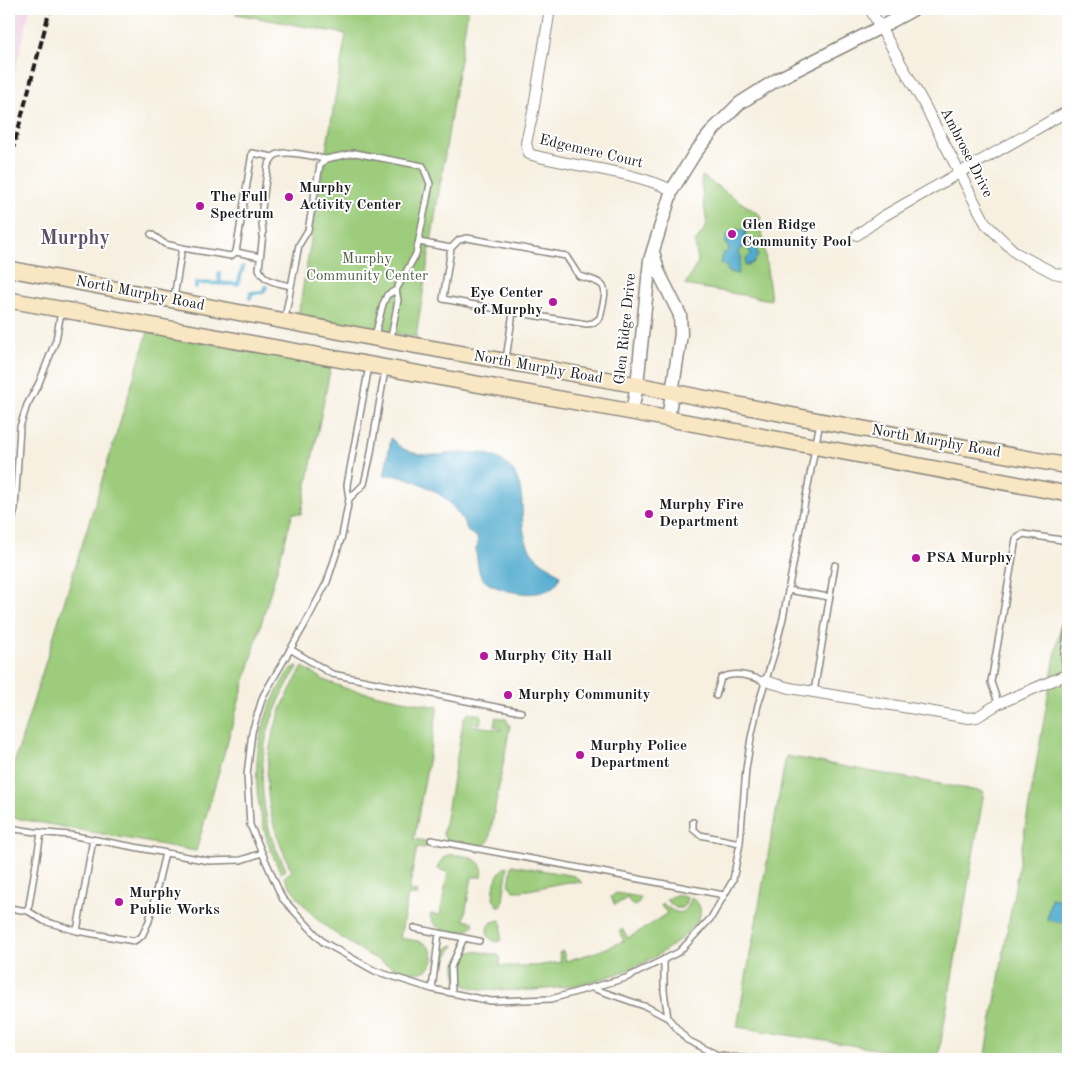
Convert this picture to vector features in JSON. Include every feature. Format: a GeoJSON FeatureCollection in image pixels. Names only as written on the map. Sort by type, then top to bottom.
{"type":"FeatureCollection","features":[{"type":"Feature","properties":{"kind":"main road","name":"North Murphy Road"},"geometry":{"type":"LineString","coordinates":[[9,269],[1068,466]]}},
{"type":"Feature","properties":{"kind":"main road","name":"North Murphy Road"},"geometry":{"type":"LineString","coordinates":[[9,300],[668,418],[1068,494]]}},
{"type":"Feature","properties":{"kind":"main road"},"geometry":{"type":"LineString","coordinates":[[369,364],[374,338]]}},
{"type":"Feature","properties":{"kind":"main road"},"geometry":{"type":"LineString","coordinates":[[386,367],[390,341]]}},
{"type":"Feature","properties":{"kind":"street","name":"Edgemere Court"},"geometry":{"type":"LineString","coordinates":[[550,9],[526,143],[529,154],[631,175],[672,190]]}},
{"type":"Feature","properties":{"kind":"street","name":"Ambrose Drive"},"geometry":{"type":"LineString","coordinates":[[870,9],[960,172],[986,224],[1016,253],[1054,273],[1068,276]]}},
{"type":"Feature","properties":{"kind":"street","name":"Glen Ridge Drive"},"geometry":{"type":"LineString","coordinates":[[632,412],[637,385],[652,250],[672,190],[695,153],[709,135],[740,103],[778,78],[914,9]]}},
{"type":"Feature","properties":{"kind":"street"},"geometry":{"type":"LineString","coordinates":[[857,235],[882,217],[1068,111]]}},
{"type":"Feature","properties":{"kind":"street","name":"Glen Ridge Drive"},"geometry":{"type":"LineString","coordinates":[[652,250],[658,271],[680,315],[681,334],[668,418]]}},
{"type":"Feature","properties":{"kind":"street"},"geometry":{"type":"LineString","coordinates":[[765,681],[790,688],[969,718],[977,717],[998,704],[1067,674]]}},
{"type":"Feature","properties":{"kind":"lane"},"geometry":{"type":"LineString","coordinates":[[291,286],[268,280],[261,274],[259,269],[263,234],[261,216],[268,164],[272,157],[278,153],[286,152],[326,160],[355,153],[423,166],[430,184],[416,254],[396,290],[387,295],[374,338]]}},
{"type":"Feature","properties":{"kind":"lane"},"geometry":{"type":"LineString","coordinates":[[151,234],[165,244],[231,256],[236,252],[252,153],[272,157]]}},
{"type":"Feature","properties":{"kind":"lane"},"geometry":{"type":"LineString","coordinates":[[284,321],[299,245],[308,230],[320,166],[326,160]]}},
{"type":"Feature","properties":{"kind":"lane"},"geometry":{"type":"LineString","coordinates":[[467,238],[566,256],[579,276],[597,280],[603,285],[605,292],[600,318],[593,323],[587,324],[513,312],[443,299],[451,248],[459,240],[467,238]]}},
{"type":"Feature","properties":{"kind":"lane"},"geometry":{"type":"LineString","coordinates":[[418,242],[451,248]]}},
{"type":"Feature","properties":{"kind":"lane"},"geometry":{"type":"LineString","coordinates":[[173,300],[182,248]]}},
{"type":"Feature","properties":{"kind":"lane"},"geometry":{"type":"LineString","coordinates":[[236,252],[260,257]]}},
{"type":"Feature","properties":{"kind":"lane"},"geometry":{"type":"LineString","coordinates":[[390,341],[398,300],[396,290]]}},
{"type":"Feature","properties":{"kind":"lane"},"geometry":{"type":"LineString","coordinates":[[9,533],[14,509],[20,427],[27,405],[39,383],[56,340],[61,309]]}},
{"type":"Feature","properties":{"kind":"lane"},"geometry":{"type":"LineString","coordinates":[[506,362],[513,312]]}},
{"type":"Feature","properties":{"kind":"lane"},"geometry":{"type":"LineString","coordinates":[[369,364],[347,485],[349,499],[342,536],[327,582],[262,696],[252,732],[247,775],[250,825],[282,898],[323,942],[375,971],[432,988],[491,1001],[551,999],[626,978],[679,952],[711,918],[733,880],[740,843],[746,769],[750,746],[758,705],[774,654],[788,590],[820,421]]}},
{"type":"Feature","properties":{"kind":"lane"},"geometry":{"type":"LineString","coordinates":[[349,499],[364,484],[386,367]]}},
{"type":"Feature","properties":{"kind":"lane"},"geometry":{"type":"LineString","coordinates":[[998,704],[991,682],[1016,539],[1023,534],[1068,541]]}},
{"type":"Feature","properties":{"kind":"lane"},"geometry":{"type":"LineString","coordinates":[[814,692],[834,565]]}},
{"type":"Feature","properties":{"kind":"lane"},"geometry":{"type":"LineString","coordinates":[[788,590],[829,597]]}},
{"type":"Feature","properties":{"kind":"lane"},"geometry":{"type":"LineString","coordinates":[[1067,674],[1064,654],[1068,629]]}},
{"type":"Feature","properties":{"kind":"lane"},"geometry":{"type":"LineString","coordinates":[[290,649],[332,674],[521,712]]}},
{"type":"Feature","properties":{"kind":"lane"},"geometry":{"type":"LineString","coordinates":[[716,696],[721,678],[730,674],[745,675],[765,681]]}},
{"type":"Feature","properties":{"kind":"lane"},"geometry":{"type":"LineString","coordinates":[[692,822],[693,829],[700,835],[740,843]]}},
{"type":"Feature","properties":{"kind":"lane"},"geometry":{"type":"LineString","coordinates":[[9,828],[70,835],[209,861],[242,860],[262,853]]}},
{"type":"Feature","properties":{"kind":"lane"},"geometry":{"type":"LineString","coordinates":[[28,911],[42,833]]}},
{"type":"Feature","properties":{"kind":"lane"},"geometry":{"type":"LineString","coordinates":[[77,931],[93,839]]}},
{"type":"Feature","properties":{"kind":"lane"},"geometry":{"type":"LineString","coordinates":[[431,840],[724,895]]}},
{"type":"Feature","properties":{"kind":"lane"},"geometry":{"type":"LineString","coordinates":[[9,908],[28,911],[44,921],[77,931],[134,941],[142,936],[149,921],[165,853]]}},
{"type":"Feature","properties":{"kind":"lane"},"geometry":{"type":"LineString","coordinates":[[414,928],[479,941]]}},
{"type":"Feature","properties":{"kind":"lane"},"geometry":{"type":"LineString","coordinates":[[432,988],[439,933]]}},
{"type":"Feature","properties":{"kind":"lane"},"geometry":{"type":"LineString","coordinates":[[452,993],[451,967],[464,938]]}},
{"type":"Feature","properties":{"kind":"lane"},"geometry":{"type":"LineString","coordinates":[[664,959],[664,991],[668,1018]]}},
{"type":"Feature","properties":{"kind":"lane"},"geometry":{"type":"LineString","coordinates":[[592,988],[647,1007],[668,1018],[687,1040],[718,1055],[761,1059]]}},
{"type":"Feature","properties":{"kind":"shaded area"},"geometry":{"type":"Polygon","coordinates":[[[9,9],[30,9],[9,95],[9,9]]]}},
{"type":"Feature","properties":{"kind":"green space","name":"Murphy Community Center"},"geometry":{"type":"Polygon","coordinates":[[[237,9],[468,9],[416,337],[298,316],[346,34],[236,14],[237,9]]]}},
{"type":"Feature","properties":{"kind":"green space","name":"Glen Ridge Community Pool"},"geometry":{"type":"Polygon","coordinates":[[[702,176],[760,215],[771,300],[685,285],[698,262],[695,243],[707,225],[701,184],[702,176]]]}},
{"type":"Feature","properties":{"kind":"green space"},"geometry":{"type":"Polygon","coordinates":[[[148,332],[331,366],[301,514],[293,513],[196,851],[9,817],[9,780],[148,332]]]}},
{"type":"Feature","properties":{"kind":"green space"},"geometry":{"type":"Polygon","coordinates":[[[1068,581],[1068,1059],[985,1059],[1068,581]]]}},
{"type":"Feature","properties":{"kind":"green space"},"geometry":{"type":"Polygon","coordinates":[[[298,666],[283,692],[274,713],[265,744],[263,761],[262,777],[265,810],[273,842],[286,870],[281,873],[271,851],[259,804],[257,757],[261,733],[268,710],[287,674],[298,666]]]}},
{"type":"Feature","properties":{"kind":"green space"},"geometry":{"type":"Polygon","coordinates":[[[303,667],[326,681],[348,689],[438,707],[414,839],[425,841],[428,845],[424,848],[417,847],[409,890],[417,892],[418,895],[408,895],[400,938],[419,941],[430,948],[433,957],[432,964],[421,972],[407,971],[390,966],[338,936],[312,914],[284,877],[292,871],[280,844],[272,818],[268,792],[268,768],[271,743],[278,718],[303,667]]]}},
{"type":"Feature","properties":{"kind":"green space"},"geometry":{"type":"Polygon","coordinates":[[[469,713],[482,715],[480,724],[473,722],[472,725],[500,730],[501,728],[494,726],[496,717],[506,719],[510,726],[489,841],[483,846],[449,840],[443,834],[464,718],[469,713]]]}},
{"type":"Feature","properties":{"kind":"green space"},"geometry":{"type":"Polygon","coordinates":[[[786,756],[984,792],[938,1059],[737,1027],[786,756]]]}},
{"type":"Feature","properties":{"kind":"green space"},"geometry":{"type":"Polygon","coordinates":[[[448,855],[460,855],[477,861],[483,871],[482,877],[472,877],[464,920],[474,924],[469,929],[457,933],[437,927],[430,916],[431,914],[440,915],[448,872],[437,868],[443,858],[448,855]]]}},
{"type":"Feature","properties":{"kind":"green space"},"geometry":{"type":"Polygon","coordinates":[[[512,865],[575,876],[582,883],[567,882],[523,891],[514,891],[509,886],[512,865]]]}},
{"type":"Feature","properties":{"kind":"green space"},"geometry":{"type":"Polygon","coordinates":[[[508,866],[502,906],[498,906],[493,899],[495,884],[500,871],[508,866]]]}},
{"type":"Feature","properties":{"kind":"green space"},"geometry":{"type":"Polygon","coordinates":[[[616,893],[640,897],[639,902],[633,906],[627,898],[615,905],[611,897],[616,893]]]}},
{"type":"Feature","properties":{"kind":"green space"},"geometry":{"type":"Polygon","coordinates":[[[675,895],[687,897],[682,908],[676,908],[666,900],[675,895]]]}},
{"type":"Feature","properties":{"kind":"green space"},"geometry":{"type":"Polygon","coordinates":[[[691,898],[699,905],[700,913],[691,929],[672,946],[651,959],[603,979],[551,988],[500,990],[467,986],[459,981],[456,976],[455,966],[459,957],[468,952],[498,955],[501,958],[500,966],[536,966],[561,962],[559,953],[563,951],[566,961],[599,951],[624,941],[619,932],[622,929],[628,938],[667,913],[661,906],[662,903],[671,910],[683,912],[689,905],[691,898]]]}},
{"type":"Feature","properties":{"kind":"green space"},"geometry":{"type":"Polygon","coordinates":[[[500,920],[502,923],[501,940],[496,942],[488,937],[487,929],[492,922],[500,920]]]}},
{"type":"Feature","properties":{"kind":"green space"},"geometry":{"type":"Polygon","coordinates":[[[454,945],[447,957],[442,970],[445,951],[454,945]]]}},
{"type":"Feature","properties":{"kind":"water"},"geometry":{"type":"Polygon","coordinates":[[[736,229],[746,231],[743,248],[739,251],[741,257],[738,274],[728,272],[727,267],[721,263],[723,253],[729,250],[725,244],[727,235],[732,234],[736,229]]]}},
{"type":"Feature","properties":{"kind":"water"},"geometry":{"type":"Polygon","coordinates":[[[750,241],[756,247],[758,256],[753,263],[745,266],[746,259],[751,254],[748,248],[750,241]]]}},
{"type":"Feature","properties":{"kind":"water"},"geometry":{"type":"Polygon","coordinates":[[[391,438],[402,448],[417,454],[480,453],[504,462],[513,471],[518,482],[526,540],[534,555],[560,575],[556,584],[549,590],[528,594],[504,590],[486,582],[478,568],[475,550],[478,546],[477,537],[468,532],[451,504],[437,493],[415,481],[399,476],[384,476],[391,438]]]}},
{"type":"Feature","properties":{"kind":"water"},"geometry":{"type":"Polygon","coordinates":[[[1051,898],[1068,901],[1068,924],[1047,920],[1051,898]]]}},
{"type":"Feature","properties":{"kind":"waterway"},"geometry":{"type":"LineString","coordinates":[[196,287],[196,283],[238,284],[243,267]]}},
{"type":"Feature","properties":{"kind":"waterway"},"geometry":{"type":"LineString","coordinates":[[219,273],[220,283]]}},
{"type":"Feature","properties":{"kind":"waterway"},"geometry":{"type":"LineString","coordinates":[[250,298],[251,293],[263,292],[266,287]]}},
{"type":"Feature","properties":{"kind":"railway"},"geometry":{"type":"LineString","coordinates":[[9,164],[50,9]]}},
{"type":"Feature","properties":{"kind":"place","name":"Murphy Activity Center"},"geometry":{"type":"Point","coordinates":[289,197]}},
{"type":"Feature","properties":{"kind":"place","name":"The Full Spectrum"},"geometry":{"type":"Point","coordinates":[200,206]}},
{"type":"Feature","properties":{"kind":"place","name":"Glen Ridge Community Pool"},"geometry":{"type":"Point","coordinates":[732,234]}},
{"type":"Feature","properties":{"kind":"place","name":"Eye Center of Murphy"},"geometry":{"type":"Point","coordinates":[553,302]}},
{"type":"Feature","properties":{"kind":"place","name":"Murphy Fire Department"},"geometry":{"type":"Point","coordinates":[649,514]}},
{"type":"Feature","properties":{"kind":"place","name":"PSA Murphy"},"geometry":{"type":"Point","coordinates":[916,558]}},
{"type":"Feature","properties":{"kind":"place","name":"Murphy City Hall"},"geometry":{"type":"Point","coordinates":[484,656]}},
{"type":"Feature","properties":{"kind":"place","name":"Murphy Community"},"geometry":{"type":"Point","coordinates":[508,695]}},
{"type":"Feature","properties":{"kind":"place","name":"Murphy Police Department"},"geometry":{"type":"Point","coordinates":[580,755]}},
{"type":"Feature","properties":{"kind":"place","name":"Murphy Public Works"},"geometry":{"type":"Point","coordinates":[119,902]}},
{"type":"Feature","properties":{"kind":"district","name":"Murphy"},"geometry":{"type":"Point","coordinates":[75,239]}}]}
